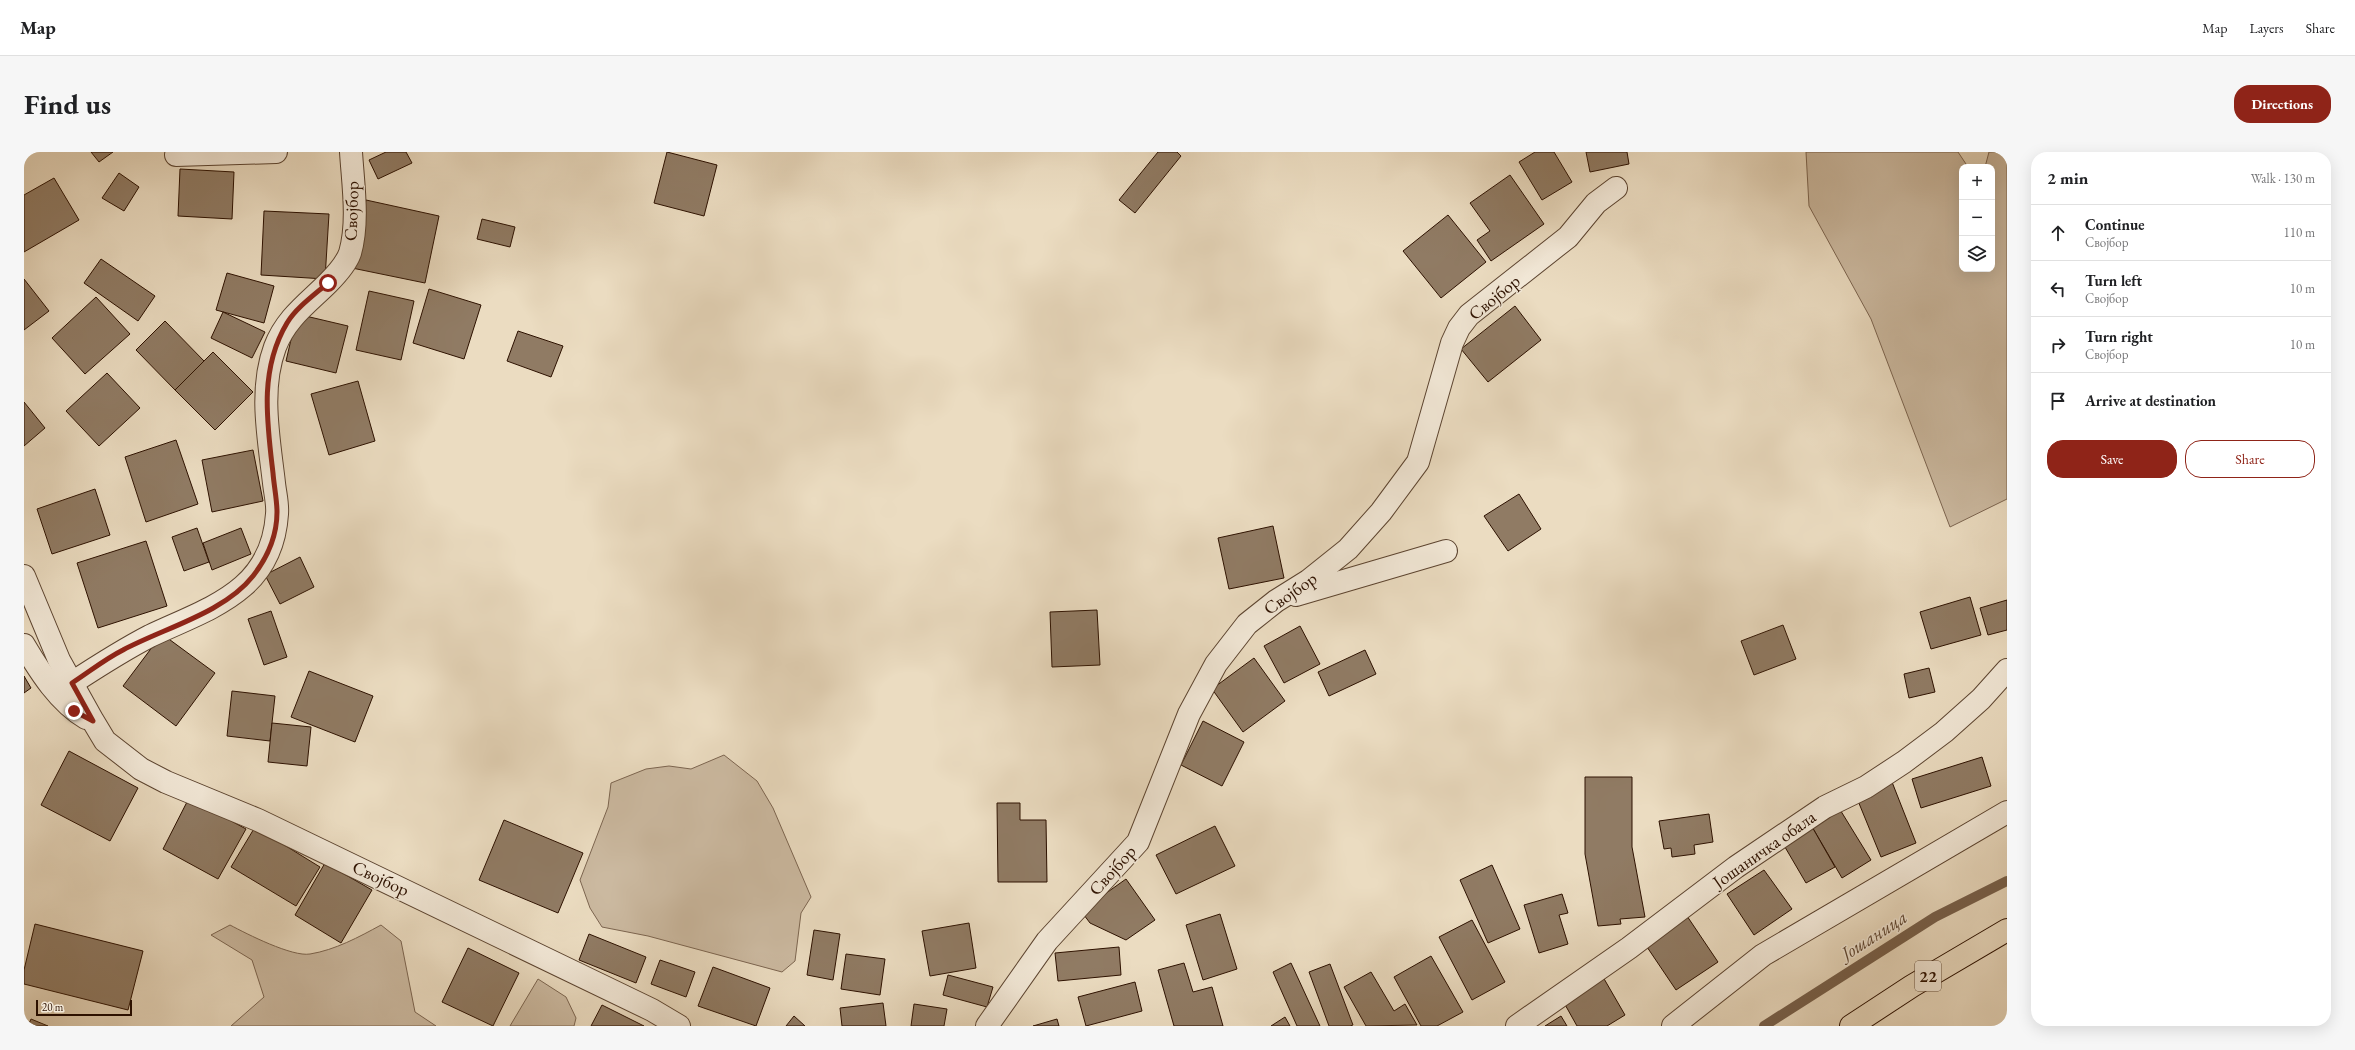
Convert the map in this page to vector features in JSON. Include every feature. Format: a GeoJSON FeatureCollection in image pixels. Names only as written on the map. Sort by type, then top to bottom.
{"type":"FeatureCollection","features":[{"type":"Feature","properties":{"kind":"main road","name":"22"},"geometry":{"type":"LineString","coordinates":[[1851,1026],[1912,986],[2007,930]]}},
{"type":"Feature","properties":{"kind":"street"},"geometry":{"type":"LineString","coordinates":[[176,155],[276,152]]}},
{"type":"Feature","properties":{"kind":"street","name":"Својбор"},"geometry":{"type":"LineString","coordinates":[[72,683],[122,651],[220,604],[239,592],[267,555],[274,535],[277,512],[267,426],[266,404],[269,370],[275,346],[288,322],[341,269],[350,253],[354,231],[351,152]]}},
{"type":"Feature","properties":{"kind":"street","name":"Својбор"},"geometry":{"type":"LineString","coordinates":[[987,1026],[1047,941],[1138,842],[1189,714],[1216,664],[1247,624],[1276,601],[1308,581],[1348,549],[1381,512],[1418,462],[1452,344],[1459,328],[1469,315],[1568,237],[1596,203],[1616,188]]}},
{"type":"Feature","properties":{"kind":"street"},"geometry":{"type":"LineString","coordinates":[[1276,601],[1446,551]]}},
{"type":"Feature","properties":{"kind":"street","name":"Својбор"},"geometry":{"type":"LineString","coordinates":[[24,576],[59,660],[93,721],[105,740],[141,769],[166,782],[258,820],[440,906],[652,1010],[679,1026]]}},
{"type":"Feature","properties":{"kind":"street","name":"Својбор"},"geometry":{"type":"LineString","coordinates":[[24,645],[59,695],[74,711],[93,721]]}},
{"type":"Feature","properties":{"kind":"street","name":"Јошаничка обала"},"geometry":{"type":"LineString","coordinates":[[1517,1026],[1635,943],[1736,867],[1825,807],[1866,787],[1904,762],[1944,732],[1981,699],[2007,670]]}},
{"type":"Feature","properties":{"kind":"street"},"geometry":{"type":"LineString","coordinates":[[1673,1026],[1763,955],[2007,812]]}},
{"type":"Feature","properties":{"kind":"shaded area"},"geometry":{"type":"Polygon","coordinates":[[[1806,152],[1958,152],[1966,164],[1959,164],[1959,272],[1995,272],[1995,164],[1986,164],[1989,152],[2007,152],[2007,499],[1950,527],[1871,319],[1809,206],[1806,152]]]}},
{"type":"Feature","properties":{"kind":"shaded area"},"geometry":{"type":"Polygon","coordinates":[[[724,755],[757,781],[773,808],[811,897],[801,913],[795,961],[782,972],[648,936],[602,927],[590,908],[580,880],[608,807],[611,783],[646,769],[669,766],[691,769],[724,755]]]}},
{"type":"Feature","properties":{"kind":"shaded area"},"geometry":{"type":"Polygon","coordinates":[[[230,925],[281,949],[302,954],[310,954],[338,946],[381,925],[401,941],[415,1012],[436,1026],[231,1026],[264,997],[252,960],[211,935],[230,925]]]}},
{"type":"Feature","properties":{"kind":"shaded area"},"geometry":{"type":"Polygon","coordinates":[[[538,979],[566,997],[576,1018],[574,1026],[510,1026],[538,979]]]}},
{"type":"Feature","properties":{"kind":"building"},"geometry":{"type":"Polygon","coordinates":[[[91,152],[113,152],[99,162],[91,152]]]}},
{"type":"Feature","properties":{"kind":"building"},"geometry":{"type":"Polygon","coordinates":[[[386,152],[406,152],[412,163],[378,179],[369,160],[386,152]]]}},
{"type":"Feature","properties":{"kind":"building"},"geometry":{"type":"Polygon","coordinates":[[[667,152],[717,165],[704,216],[654,203],[667,152]]]}},
{"type":"Feature","properties":{"kind":"building"},"geometry":{"type":"Polygon","coordinates":[[[1158,152],[1177,152],[1181,156],[1135,213],[1119,200],[1158,152]]]}},
{"type":"Feature","properties":{"kind":"building"},"geometry":{"type":"Polygon","coordinates":[[[1535,152],[1554,152],[1572,182],[1542,200],[1519,162],[1535,152]]]}},
{"type":"Feature","properties":{"kind":"building"},"geometry":{"type":"Polygon","coordinates":[[[1586,152],[1627,152],[1629,164],[1590,172],[1586,152]]]}},
{"type":"Feature","properties":{"kind":"building"},"geometry":{"type":"Polygon","coordinates":[[[180,169],[234,172],[232,219],[178,216],[180,169]]]}},
{"type":"Feature","properties":{"kind":"building"},"geometry":{"type":"Polygon","coordinates":[[[119,173],[139,187],[124,211],[102,198],[119,173]]]}},
{"type":"Feature","properties":{"kind":"building"},"geometry":{"type":"Polygon","coordinates":[[[1510,175],[1544,224],[1491,261],[1477,240],[1490,231],[1470,203],[1510,175]]]}},
{"type":"Feature","properties":{"kind":"building"},"geometry":{"type":"Polygon","coordinates":[[[54,178],[79,220],[24,252],[24,195],[54,178]]]}},
{"type":"Feature","properties":{"kind":"building"},"geometry":{"type":"Polygon","coordinates":[[[366,200],[439,216],[425,283],[352,268],[366,200]]]}},
{"type":"Feature","properties":{"kind":"building"},"geometry":{"type":"Polygon","coordinates":[[[264,211],[329,214],[325,279],[261,275],[264,211]]]}},
{"type":"Feature","properties":{"kind":"building"},"geometry":{"type":"Polygon","coordinates":[[[1448,215],[1486,262],[1441,298],[1403,251],[1448,215]]]}},
{"type":"Feature","properties":{"kind":"building"},"geometry":{"type":"Polygon","coordinates":[[[482,219],[515,227],[510,247],[477,239],[482,219]]]}},
{"type":"Feature","properties":{"kind":"building"},"geometry":{"type":"Polygon","coordinates":[[[101,259],[155,296],[138,321],[84,283],[101,259]]]}},
{"type":"Feature","properties":{"kind":"building"},"geometry":{"type":"Polygon","coordinates":[[[227,273],[274,286],[264,323],[216,310],[227,273]]]}},
{"type":"Feature","properties":{"kind":"building"},"geometry":{"type":"Polygon","coordinates":[[[24,279],[49,311],[24,330],[24,279]]]}},
{"type":"Feature","properties":{"kind":"building"},"geometry":{"type":"Polygon","coordinates":[[[429,289],[481,305],[464,359],[413,343],[429,289]]]}},
{"type":"Feature","properties":{"kind":"building"},"geometry":{"type":"Polygon","coordinates":[[[369,291],[414,301],[401,360],[356,350],[369,291]]]}},
{"type":"Feature","properties":{"kind":"building"},"geometry":{"type":"Polygon","coordinates":[[[96,297],[130,334],[85,374],[52,338],[96,297]]]}},
{"type":"Feature","properties":{"kind":"building"},"geometry":{"type":"Polygon","coordinates":[[[1515,306],[1541,340],[1488,382],[1461,349],[1515,306]]]}},
{"type":"Feature","properties":{"kind":"building"},"geometry":{"type":"Polygon","coordinates":[[[223,312],[265,332],[252,358],[211,338],[223,312]]]}},
{"type":"Feature","properties":{"kind":"building"},"geometry":{"type":"Polygon","coordinates":[[[297,314],[348,326],[336,373],[286,361],[297,314]]]}},
{"type":"Feature","properties":{"kind":"building"},"geometry":{"type":"Polygon","coordinates":[[[165,321],[204,361],[175,390],[136,350],[165,321]]]}},
{"type":"Feature","properties":{"kind":"building"},"geometry":{"type":"Polygon","coordinates":[[[518,331],[563,346],[551,377],[507,361],[518,331]]]}},
{"type":"Feature","properties":{"kind":"building"},"geometry":{"type":"Polygon","coordinates":[[[213,352],[253,392],[215,430],[175,390],[213,352]]]}},
{"type":"Feature","properties":{"kind":"building"},"geometry":{"type":"Polygon","coordinates":[[[107,373],[140,408],[99,446],[66,411],[107,373]]]}},
{"type":"Feature","properties":{"kind":"building"},"geometry":{"type":"Polygon","coordinates":[[[358,381],[375,441],[329,455],[311,394],[358,381]]]}},
{"type":"Feature","properties":{"kind":"building"},"geometry":{"type":"Polygon","coordinates":[[[24,402],[45,428],[24,446],[24,402]]]}},
{"type":"Feature","properties":{"kind":"building"},"geometry":{"type":"Polygon","coordinates":[[[176,440],[198,504],[146,522],[125,457],[176,440]]]}},
{"type":"Feature","properties":{"kind":"building"},"geometry":{"type":"Polygon","coordinates":[[[253,450],[263,501],[212,512],[202,460],[253,450]]]}},
{"type":"Feature","properties":{"kind":"building"},"geometry":{"type":"Polygon","coordinates":[[[95,489],[110,535],[52,554],[37,509],[95,489]]]}},
{"type":"Feature","properties":{"kind":"building"},"geometry":{"type":"Polygon","coordinates":[[[1519,494],[1541,529],[1508,551],[1484,516],[1519,494]]]}},
{"type":"Feature","properties":{"kind":"building"},"geometry":{"type":"Polygon","coordinates":[[[1273,526],[1284,578],[1229,589],[1218,538],[1273,526]]]}},
{"type":"Feature","properties":{"kind":"building"},"geometry":{"type":"Polygon","coordinates":[[[197,528],[209,562],[184,571],[172,537],[197,528]]]}},
{"type":"Feature","properties":{"kind":"building"},"geometry":{"type":"Polygon","coordinates":[[[241,528],[251,554],[212,570],[203,543],[241,528]]]}},
{"type":"Feature","properties":{"kind":"building"},"geometry":{"type":"Polygon","coordinates":[[[146,541],[167,606],[98,628],[77,563],[146,541]]]}},
{"type":"Feature","properties":{"kind":"building"},"geometry":{"type":"Polygon","coordinates":[[[300,557],[314,587],[280,604],[265,575],[300,557]]]}},
{"type":"Feature","properties":{"kind":"building"},"geometry":{"type":"Polygon","coordinates":[[[1970,597],[1981,635],[1931,649],[1920,612],[1970,597]]]}},
{"type":"Feature","properties":{"kind":"building"},"geometry":{"type":"Polygon","coordinates":[[[2007,600],[2007,630],[1988,635],[1980,608],[2007,600]]]}},
{"type":"Feature","properties":{"kind":"building"},"geometry":{"type":"Polygon","coordinates":[[[1097,610],[1100,665],[1052,667],[1050,612],[1097,610]]]}},
{"type":"Feature","properties":{"kind":"building"},"geometry":{"type":"Polygon","coordinates":[[[271,611],[287,657],[264,665],[248,619],[271,611]]]}},
{"type":"Feature","properties":{"kind":"building"},"geometry":{"type":"Polygon","coordinates":[[[1783,625],[1796,659],[1754,675],[1741,641],[1783,625]]]}},
{"type":"Feature","properties":{"kind":"building"},"geometry":{"type":"Polygon","coordinates":[[[1300,626],[1320,664],[1284,683],[1264,646],[1300,626]]]}},
{"type":"Feature","properties":{"kind":"building"},"geometry":{"type":"Polygon","coordinates":[[[162,634],[215,673],[176,726],[123,686],[162,634]]]}},
{"type":"Feature","properties":{"kind":"building"},"geometry":{"type":"Polygon","coordinates":[[[1365,650],[1376,674],[1329,696],[1318,672],[1365,650]]]}},
{"type":"Feature","properties":{"kind":"building"},"geometry":{"type":"Polygon","coordinates":[[[1254,658],[1285,701],[1243,732],[1212,689],[1254,658]]]}},
{"type":"Feature","properties":{"kind":"building"},"geometry":{"type":"Polygon","coordinates":[[[1929,668],[1935,692],[1909,698],[1904,674],[1929,668]]]}},
{"type":"Feature","properties":{"kind":"building"},"geometry":{"type":"Polygon","coordinates":[[[309,671],[373,696],[355,742],[291,717],[309,671]]]}},
{"type":"Feature","properties":{"kind":"building"},"geometry":{"type":"Polygon","coordinates":[[[24,676],[31,688],[24,693],[24,676]]]}},
{"type":"Feature","properties":{"kind":"building"},"geometry":{"type":"Polygon","coordinates":[[[232,691],[275,696],[270,741],[227,736],[232,691]]]}},
{"type":"Feature","properties":{"kind":"building"},"geometry":{"type":"Polygon","coordinates":[[[1203,721],[1244,742],[1222,786],[1181,765],[1203,721]]]}},
{"type":"Feature","properties":{"kind":"building"},"geometry":{"type":"Polygon","coordinates":[[[272,723],[311,727],[307,766],[268,762],[272,723]]]}},
{"type":"Feature","properties":{"kind":"building"},"geometry":{"type":"Polygon","coordinates":[[[69,751],[138,788],[110,841],[41,805],[69,751]]]}},
{"type":"Feature","properties":{"kind":"building"},"geometry":{"type":"Polygon","coordinates":[[[1982,757],[1991,786],[1921,808],[1912,779],[1982,757]]]}},
{"type":"Feature","properties":{"kind":"building"},"geometry":{"type":"Polygon","coordinates":[[[1585,777],[1632,777],[1632,847],[1645,917],[1620,919],[1621,924],[1598,926],[1585,854],[1585,777]]]}},
{"type":"Feature","properties":{"kind":"building"},"geometry":{"type":"Polygon","coordinates":[[[1892,782],[1916,843],[1881,857],[1856,796],[1892,782]]]}},
{"type":"Feature","properties":{"kind":"building"},"geometry":{"type":"Polygon","coordinates":[[[189,798],[246,829],[218,879],[163,849],[189,798]]]}},
{"type":"Feature","properties":{"kind":"building"},"geometry":{"type":"Polygon","coordinates":[[[997,803],[1020,803],[1020,820],[1046,820],[1047,882],[998,882],[997,803]]]}},
{"type":"Feature","properties":{"kind":"building"},"geometry":{"type":"Polygon","coordinates":[[[1839,808],[1871,860],[1842,878],[1811,825],[1839,808]]]}},
{"type":"Feature","properties":{"kind":"building"},"geometry":{"type":"Polygon","coordinates":[[[1709,814],[1713,842],[1694,845],[1695,854],[1672,857],[1671,848],[1664,849],[1659,821],[1709,814]]]}},
{"type":"Feature","properties":{"kind":"building"},"geometry":{"type":"Polygon","coordinates":[[[504,820],[583,853],[558,913],[479,880],[504,820]]]}},
{"type":"Feature","properties":{"kind":"building"},"geometry":{"type":"Polygon","coordinates":[[[1811,825],[1835,867],[1806,883],[1782,842],[1811,825]]]}},
{"type":"Feature","properties":{"kind":"building"},"geometry":{"type":"Polygon","coordinates":[[[1215,826],[1235,866],[1176,894],[1156,855],[1215,826]]]}},
{"type":"Feature","properties":{"kind":"building"},"geometry":{"type":"Polygon","coordinates":[[[255,827],[320,867],[296,906],[231,867],[255,827]]]}},
{"type":"Feature","properties":{"kind":"building"},"geometry":{"type":"Polygon","coordinates":[[[325,863],[372,890],[341,943],[295,915],[325,863]]]}},
{"type":"Feature","properties":{"kind":"building"},"geometry":{"type":"Polygon","coordinates":[[[1492,865],[1520,929],[1488,943],[1460,880],[1492,865]]]}},
{"type":"Feature","properties":{"kind":"building"},"geometry":{"type":"Polygon","coordinates":[[[1764,870],[1792,909],[1754,935],[1727,894],[1764,870]]]}},
{"type":"Feature","properties":{"kind":"building"},"geometry":{"type":"Polygon","coordinates":[[[1126,879],[1155,920],[1126,940],[1090,923],[1081,911],[1126,879]]]}},
{"type":"Feature","properties":{"kind":"building"},"geometry":{"type":"Polygon","coordinates":[[[1562,894],[1568,913],[1559,915],[1568,944],[1539,953],[1524,905],[1562,894]]]}},
{"type":"Feature","properties":{"kind":"building"},"geometry":{"type":"Polygon","coordinates":[[[1220,914],[1237,969],[1203,980],[1186,925],[1220,914]]]}},
{"type":"Feature","properties":{"kind":"building"},"geometry":{"type":"Polygon","coordinates":[[[1687,916],[1718,962],[1676,990],[1645,944],[1687,916]]]}},
{"type":"Feature","properties":{"kind":"building"},"geometry":{"type":"Polygon","coordinates":[[[1472,920],[1505,982],[1472,1000],[1439,937],[1472,920]]]}},
{"type":"Feature","properties":{"kind":"building"},"geometry":{"type":"Polygon","coordinates":[[[969,923],[976,968],[930,976],[922,931],[969,923]]]}},
{"type":"Feature","properties":{"kind":"building"},"geometry":{"type":"Polygon","coordinates":[[[35,924],[143,951],[128,1010],[24,984],[24,970],[35,924]]]}},
{"type":"Feature","properties":{"kind":"building"},"geometry":{"type":"Polygon","coordinates":[[[814,930],[840,934],[833,980],[807,975],[814,930]]]}},
{"type":"Feature","properties":{"kind":"building"},"geometry":{"type":"Polygon","coordinates":[[[589,934],[646,957],[636,983],[579,960],[589,934]]]}},
{"type":"Feature","properties":{"kind":"building"},"geometry":{"type":"Polygon","coordinates":[[[1119,947],[1121,975],[1058,981],[1055,953],[1119,947]]]}},
{"type":"Feature","properties":{"kind":"building"},"geometry":{"type":"Polygon","coordinates":[[[468,948],[519,973],[493,1026],[442,1002],[468,948]]]}},
{"type":"Feature","properties":{"kind":"building"},"geometry":{"type":"Polygon","coordinates":[[[846,954],[885,959],[880,995],[841,989],[846,954]]]}},
{"type":"Feature","properties":{"kind":"building"},"geometry":{"type":"Polygon","coordinates":[[[1431,956],[1463,1012],[1437,1026],[1421,1026],[1394,977],[1431,956]]]}},
{"type":"Feature","properties":{"kind":"building"},"geometry":{"type":"Polygon","coordinates":[[[660,960],[695,972],[686,997],[651,984],[660,960]]]}},
{"type":"Feature","properties":{"kind":"building"},"geometry":{"type":"Polygon","coordinates":[[[1184,963],[1193,992],[1212,987],[1223,1026],[1174,1026],[1158,970],[1184,963]]]}},
{"type":"Feature","properties":{"kind":"building"},"geometry":{"type":"Polygon","coordinates":[[[1291,963],[1320,1026],[1297,1026],[1273,972],[1291,963]]]}},
{"type":"Feature","properties":{"kind":"building"},"geometry":{"type":"Polygon","coordinates":[[[1330,964],[1353,1025],[1329,1026],[1309,972],[1330,964]]]}},
{"type":"Feature","properties":{"kind":"building"},"geometry":{"type":"Polygon","coordinates":[[[713,967],[770,988],[756,1026],[698,1006],[713,967]]]}},
{"type":"Feature","properties":{"kind":"building"},"geometry":{"type":"Polygon","coordinates":[[[1371,972],[1394,1011],[1405,1004],[1417,1025],[1366,1026],[1344,987],[1371,972]]]}},
{"type":"Feature","properties":{"kind":"building"},"geometry":{"type":"Polygon","coordinates":[[[948,975],[993,987],[987,1007],[943,995],[948,975]]]}},
{"type":"Feature","properties":{"kind":"building"},"geometry":{"type":"Polygon","coordinates":[[[1603,977],[1625,1015],[1607,1026],[1577,1026],[1563,1001],[1603,977]]]}},
{"type":"Feature","properties":{"kind":"building"},"geometry":{"type":"Polygon","coordinates":[[[1135,982],[1142,1011],[1086,1026],[1078,997],[1135,982]]]}},
{"type":"Feature","properties":{"kind":"building"},"geometry":{"type":"Polygon","coordinates":[[[883,1003],[886,1026],[842,1026],[840,1008],[883,1003]]]}},
{"type":"Feature","properties":{"kind":"building"},"geometry":{"type":"Polygon","coordinates":[[[914,1004],[947,1009],[944,1026],[911,1026],[914,1004]]]}},
{"type":"Feature","properties":{"kind":"building"},"geometry":{"type":"Polygon","coordinates":[[[602,1005],[644,1026],[591,1026],[602,1005]]]}},
{"type":"Feature","properties":{"kind":"building"},"geometry":{"type":"Polygon","coordinates":[[[794,1016],[805,1026],[786,1026],[794,1016]]]}},
{"type":"Feature","properties":{"kind":"building"},"geometry":{"type":"Polygon","coordinates":[[[1561,1016],[1567,1026],[1545,1026],[1561,1016]]]}},
{"type":"Feature","properties":{"kind":"building"},"geometry":{"type":"Polygon","coordinates":[[[1285,1017],[1290,1026],[1271,1026],[1285,1017]]]}},
{"type":"Feature","properties":{"kind":"building"},"geometry":{"type":"Polygon","coordinates":[[[31,1019],[48,1026],[28,1026],[31,1019]]]}},
{"type":"Feature","properties":{"kind":"building"},"geometry":{"type":"Polygon","coordinates":[[[1057,1019],[1059,1026],[1033,1026],[1057,1019]]]}},
{"type":"Feature","properties":{"kind":"waterway","name":"Јошаница"},"geometry":{"type":"LineString","coordinates":[[1764,1026],[1935,917],[2007,881]]}},
{"type":"Feature","properties":{"kind":"route"},"geometry":{"type":"LineString","coordinates":[[74,711],[93,721],[72,683],[122,651],[220,604],[239,592],[253,576],[267,555],[274,535],[277,512],[266,404],[269,370],[275,346],[288,322],[308,300],[328,283]]}}]}
